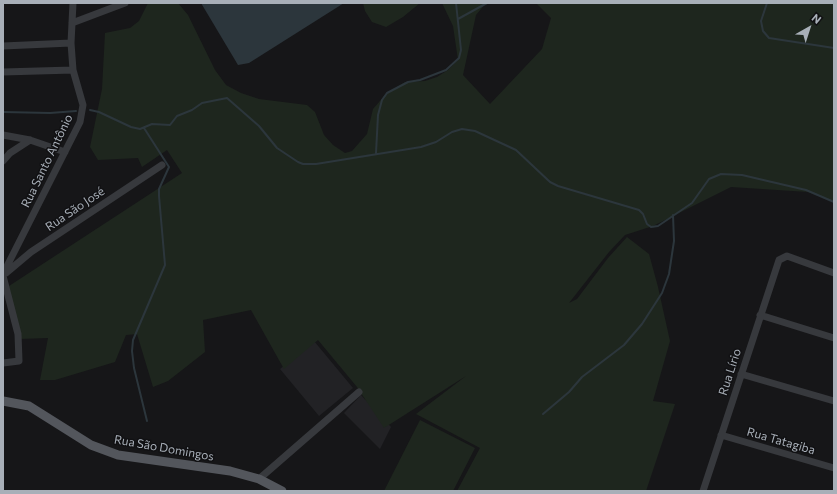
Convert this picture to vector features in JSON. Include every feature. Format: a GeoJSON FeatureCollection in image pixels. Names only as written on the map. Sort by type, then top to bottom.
{"type":"FeatureCollection","features":[{"type":"Feature","properties":{"kind":"main road","name":"Rua São Domingos"},"geometry":{"type":"LineString","coordinates":[[3,401],[29,406],[91,445],[118,455],[230,472],[259,479],[282,491]]}},
{"type":"Feature","properties":{"kind":"street","name":"Rua Santo Antônio"},"geometry":{"type":"LineString","coordinates":[[3,275],[80,122],[83,105],[73,70],[71,43],[73,3]]}},
{"type":"Feature","properties":{"kind":"street"},"geometry":{"type":"LineString","coordinates":[[72,23],[125,3]]}},
{"type":"Feature","properties":{"kind":"street"},"geometry":{"type":"LineString","coordinates":[[3,46],[71,43]]}},
{"type":"Feature","properties":{"kind":"street"},"geometry":{"type":"LineString","coordinates":[[3,72],[73,70]]}},
{"type":"Feature","properties":{"kind":"street"},"geometry":{"type":"LineString","coordinates":[[3,136],[30,140],[65,152]]}},
{"type":"Feature","properties":{"kind":"street"},"geometry":{"type":"LineString","coordinates":[[3,161],[10,153],[30,140]]}},
{"type":"Feature","properties":{"kind":"street","name":"Rua São José"},"geometry":{"type":"LineString","coordinates":[[3,275],[31,252],[162,165]]}},
{"type":"Feature","properties":{"kind":"street","name":"Rua Lírio"},"geometry":{"type":"LineString","coordinates":[[704,491],[779,260],[787,256],[834,272]]}},
{"type":"Feature","properties":{"kind":"street"},"geometry":{"type":"LineString","coordinates":[[3,275],[18,334],[19,361],[3,363]]}},
{"type":"Feature","properties":{"kind":"street"},"geometry":{"type":"LineString","coordinates":[[760,315],[834,338]]}},
{"type":"Feature","properties":{"kind":"street"},"geometry":{"type":"LineString","coordinates":[[741,374],[834,401]]}},
{"type":"Feature","properties":{"kind":"street"},"geometry":{"type":"LineString","coordinates":[[259,479],[359,392]]}},
{"type":"Feature","properties":{"kind":"street","name":"Rua Tatagiba"},"geometry":{"type":"LineString","coordinates":[[721,435],[834,468]]}},
{"type":"Feature","properties":{"kind":"shaded area"},"geometry":{"type":"Polygon","coordinates":[[[148,3],[178,3],[188,15],[215,70],[226,85],[241,93],[259,99],[307,105],[315,112],[324,135],[333,145],[345,153],[352,151],[367,134],[373,109],[386,94],[405,82],[425,81],[437,77],[448,70],[458,60],[453,26],[442,3],[486,3],[476,15],[463,75],[490,104],[542,49],[551,18],[536,3],[834,3],[834,202],[808,192],[731,187],[653,226],[625,235],[609,252],[569,303],[577,299],[608,258],[627,237],[649,254],[670,341],[653,401],[675,404],[646,491],[457,491],[480,448],[416,414],[466,376],[384,428],[357,387],[318,340],[284,369],[251,310],[203,320],[205,352],[168,381],[153,387],[137,334],[126,335],[115,362],[55,380],[40,380],[48,338],[19,339],[9,286],[182,173],[167,150],[142,167],[138,158],[98,160],[90,147],[102,89],[105,33],[130,28],[139,21],[148,3]]]}},
{"type":"Feature","properties":{"kind":"shaded area"},"geometry":{"type":"Polygon","coordinates":[[[201,3],[344,3],[249,63],[238,65],[201,3]]]}},
{"type":"Feature","properties":{"kind":"shaded area"},"geometry":{"type":"Polygon","coordinates":[[[363,3],[420,3],[403,17],[386,27],[372,22],[365,11],[363,3]]]}},
{"type":"Feature","properties":{"kind":"shaded area"},"geometry":{"type":"Polygon","coordinates":[[[314,341],[353,388],[319,416],[280,369],[314,341]]]}},
{"type":"Feature","properties":{"kind":"shaded area"},"geometry":{"type":"Polygon","coordinates":[[[361,395],[391,427],[380,449],[344,413],[361,395]]]}},
{"type":"Feature","properties":{"kind":"shaded area"},"geometry":{"type":"Polygon","coordinates":[[[420,420],[475,448],[453,491],[384,491],[420,420]]]}},
{"type":"Feature","properties":{"kind":"waterway"},"geometry":{"type":"LineString","coordinates":[[376,153],[378,115],[382,100],[387,93],[408,82],[420,80],[446,70],[459,58],[461,50],[456,3]]}},
{"type":"Feature","properties":{"kind":"waterway"},"geometry":{"type":"LineString","coordinates":[[458,19],[487,3],[509,3]]}},
{"type":"Feature","properties":{"kind":"waterway"},"geometry":{"type":"LineString","coordinates":[[767,3],[761,21],[763,31],[769,38],[834,48]]}},
{"type":"Feature","properties":{"kind":"waterway"},"geometry":{"type":"LineString","coordinates":[[90,110],[99,112],[131,127],[140,129],[152,124],[170,125],[177,116],[192,110],[202,103],[227,98],[259,126],[277,148],[303,164],[316,164],[421,147],[436,142],[452,132],[462,129],[475,131],[516,150],[550,182],[558,186],[639,210],[643,214],[647,224],[651,227],[658,226],[692,203],[709,179],[721,174],[742,175],[806,190],[834,202]]}},
{"type":"Feature","properties":{"kind":"waterway"},"geometry":{"type":"LineString","coordinates":[[3,112],[50,113],[76,111]]}},
{"type":"Feature","properties":{"kind":"waterway"},"geometry":{"type":"LineString","coordinates":[[144,128],[169,167],[159,189],[165,265],[133,340],[132,351],[134,368],[147,421]]}},
{"type":"Feature","properties":{"kind":"waterway"},"geometry":{"type":"LineString","coordinates":[[543,414],[569,392],[582,377],[624,345],[642,324],[662,293],[669,274],[674,241],[673,215]]}}]}
